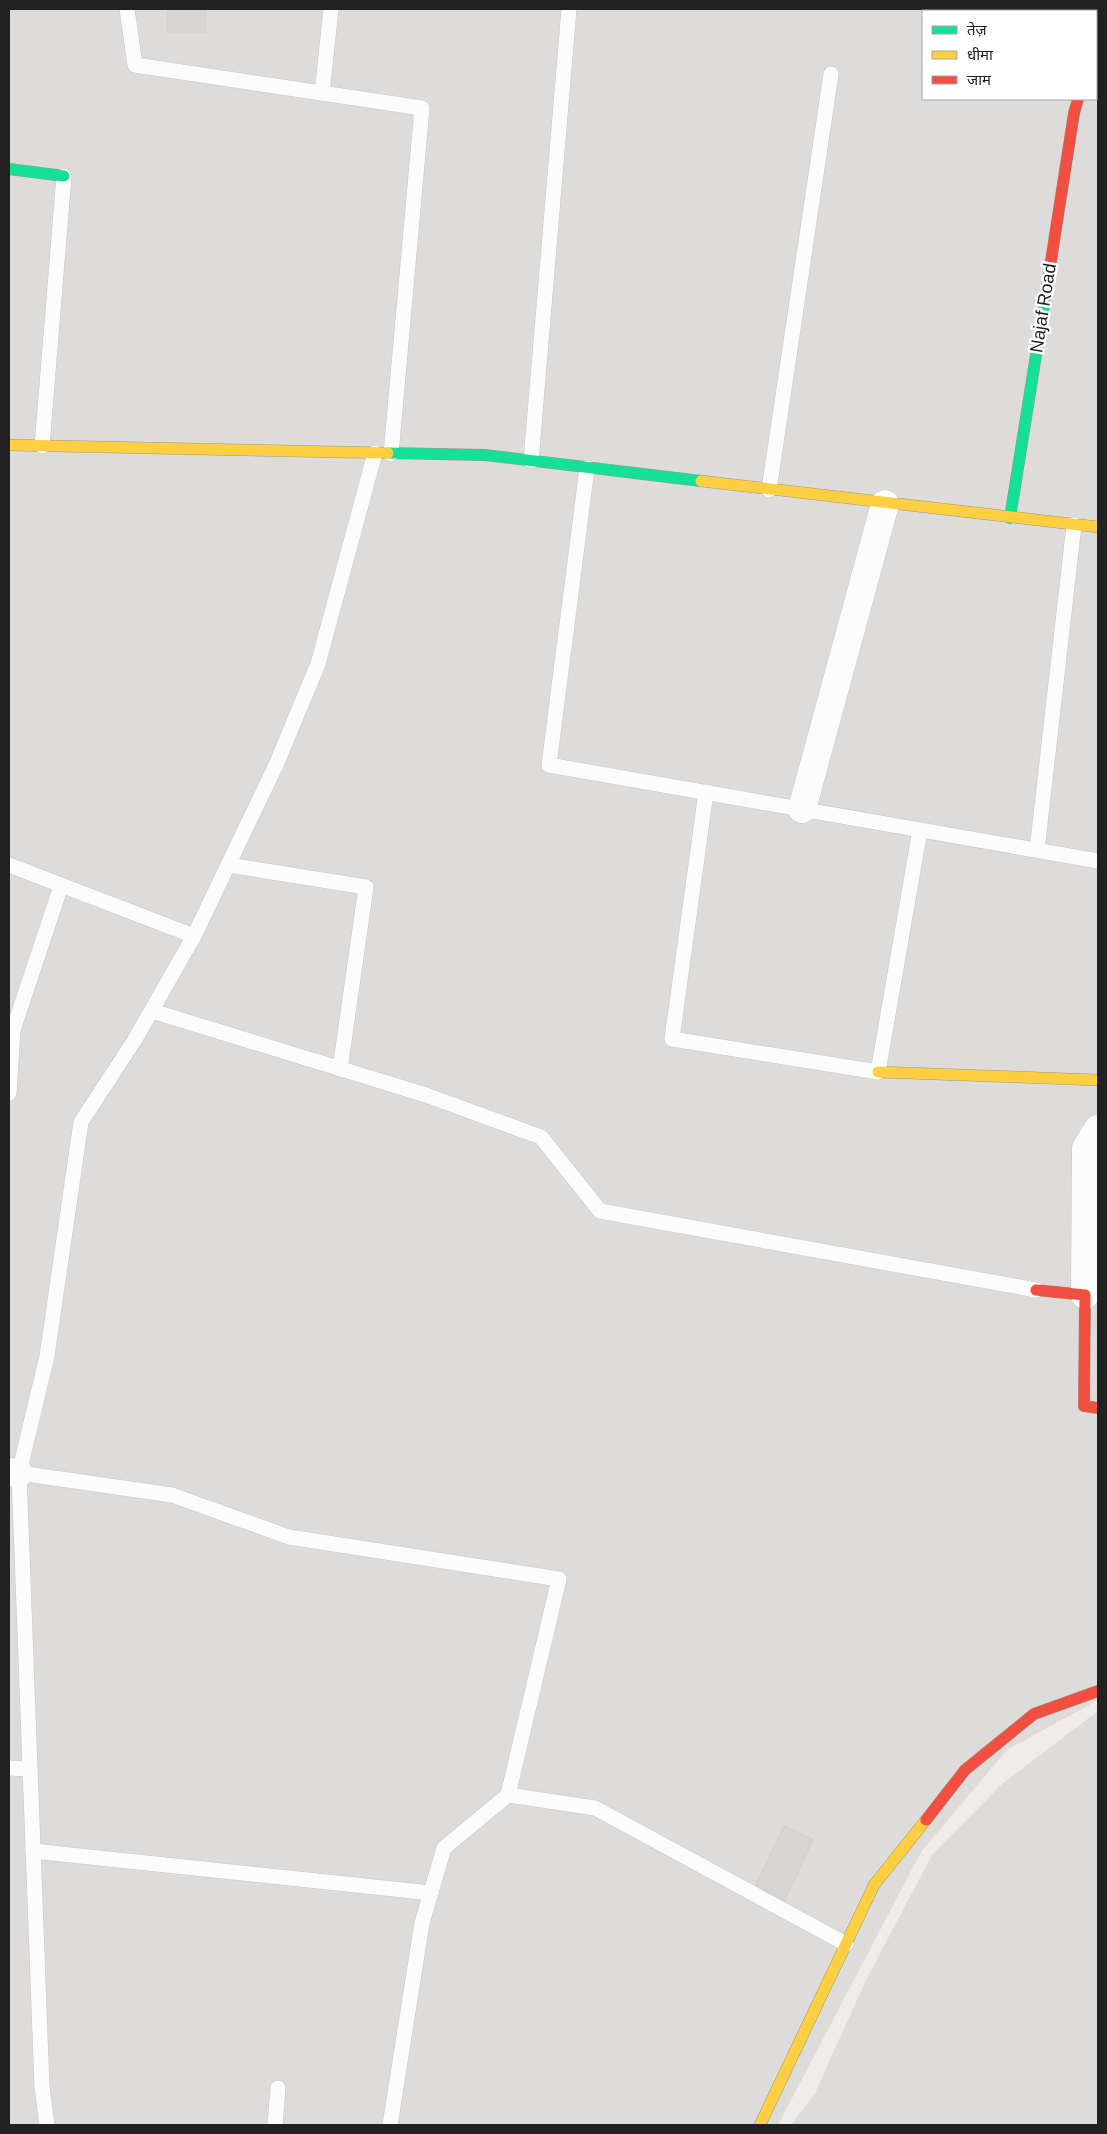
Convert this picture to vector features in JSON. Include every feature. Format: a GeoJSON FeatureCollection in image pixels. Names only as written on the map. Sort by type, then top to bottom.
{"type":"FeatureCollection","features":[{"type":"Feature","properties":{"kind":"street","name":"Najaf Road"},"geometry":{"type":"LineString","coordinates":[[1010,518],[1072,122],[1078,100]]}},
{"type":"Feature","properties":{"kind":"street"},"geometry":{"type":"LineString","coordinates":[[9,169],[64,176]]}},
{"type":"Feature","properties":{"kind":"street"},"geometry":{"type":"LineString","coordinates":[[9,445],[485,456],[886,504],[1098,527]]}},
{"type":"Feature","properties":{"kind":"street"},"geometry":{"type":"LineString","coordinates":[[802,809],[886,504]]}},
{"type":"Feature","properties":{"kind":"street"},"geometry":{"type":"LineString","coordinates":[[878,1072],[1098,1080]]}},
{"type":"Feature","properties":{"kind":"street"},"geometry":{"type":"LineString","coordinates":[[1098,1129],[1086,1148],[1084,1406],[1098,1408]]}},
{"type":"Feature","properties":{"kind":"street"},"geometry":{"type":"LineString","coordinates":[[1036,1290],[1085,1295]]}},
{"type":"Feature","properties":{"kind":"street"},"geometry":{"type":"LineString","coordinates":[[760,2125],[874,1885],[965,1770],[1034,1714],[1098,1691]]}},
{"type":"Feature","properties":{"kind":"lane"},"geometry":{"type":"LineString","coordinates":[[128,9],[135,65],[422,108],[391,454]]}},
{"type":"Feature","properties":{"kind":"lane"},"geometry":{"type":"LineString","coordinates":[[322,93],[331,9]]}},
{"type":"Feature","properties":{"kind":"lane"},"geometry":{"type":"LineString","coordinates":[[531,461],[569,9]]}},
{"type":"Feature","properties":{"kind":"lane"},"geometry":{"type":"LineString","coordinates":[[769,490],[831,74]]}},
{"type":"Feature","properties":{"kind":"lane"},"geometry":{"type":"LineString","coordinates":[[42,446],[64,176]]}},
{"type":"Feature","properties":{"kind":"lane"},"geometry":{"type":"LineString","coordinates":[[47,2125],[42,2087],[30,1768],[14,1472],[46,1356],[81,1122],[134,1041],[194,936],[276,766],[318,664],[375,453]]}},
{"type":"Feature","properties":{"kind":"lane"},"geometry":{"type":"LineString","coordinates":[[587,468],[549,765],[1098,861]]}},
{"type":"Feature","properties":{"kind":"lane"},"geometry":{"type":"LineString","coordinates":[[1036,850],[1074,525]]}},
{"type":"Feature","properties":{"kind":"lane"},"geometry":{"type":"LineString","coordinates":[[706,792],[672,1039],[878,1072],[920,830]]}},
{"type":"Feature","properties":{"kind":"lane"},"geometry":{"type":"LineString","coordinates":[[9,865],[194,936]]}},
{"type":"Feature","properties":{"kind":"lane"},"geometry":{"type":"LineString","coordinates":[[228,865],[366,887],[340,1069]]}},
{"type":"Feature","properties":{"kind":"lane"},"geometry":{"type":"LineString","coordinates":[[9,1093],[12,1030],[61,886]]}},
{"type":"Feature","properties":{"kind":"lane"},"geometry":{"type":"LineString","coordinates":[[152,1011],[426,1095],[541,1137],[600,1211],[1036,1290]]}},
{"type":"Feature","properties":{"kind":"lane"},"geometry":{"type":"LineString","coordinates":[[14,1472],[172,1495],[289,1537],[560,1579],[508,1795],[444,1848],[422,1923],[390,2125]]}},
{"type":"Feature","properties":{"kind":"lane"},"geometry":{"type":"LineString","coordinates":[[9,1768],[30,1768]]}},
{"type":"Feature","properties":{"kind":"lane"},"geometry":{"type":"LineString","coordinates":[[508,1795],[595,1808],[846,1944]]}},
{"type":"Feature","properties":{"kind":"lane"},"geometry":{"type":"LineString","coordinates":[[33,1851],[431,1893]]}},
{"type":"Feature","properties":{"kind":"lane"},"geometry":{"type":"LineString","coordinates":[[275,2125],[278,2088]]}},
{"type":"Feature","properties":{"kind":"shaded area"},"geometry":{"type":"Polygon","coordinates":[[[9,9],[1098,9],[1098,1700],[1007,1750],[921,1852],[778,2125],[9,2125],[9,9]]]}},
{"type":"Feature","properties":{"kind":"shaded area"},"geometry":{"type":"Polygon","coordinates":[[[1098,1711],[1098,2125],[791,2125],[815,2093],[866,1980],[932,1855],[1002,1784],[1098,1711]]]}},
{"type":"Feature","properties":{"kind":"building"},"geometry":{"type":"Polygon","coordinates":[[[167,9],[206,9],[206,32],[167,32],[167,9]]]}},
{"type":"Feature","properties":{"kind":"building"},"geometry":{"type":"Polygon","coordinates":[[[784,1826],[813,1839],[785,1901],[755,1887],[784,1826]]]}},
{"type":"Feature","properties":{"kind":"traffic: fast"},"geometry":{"type":"LineString","coordinates":[[9,169],[64,176]]}},
{"type":"Feature","properties":{"kind":"traffic: fast"},"geometry":{"type":"LineString","coordinates":[[1010,518],[1048,280]]}},
{"type":"Feature","properties":{"kind":"traffic: fast"},"geometry":{"type":"LineString","coordinates":[[388,453],[485,455],[701,481]]}},
{"type":"Feature","properties":{"kind":"traffic: slow"},"geometry":{"type":"LineString","coordinates":[[9,445],[388,453]]}},
{"type":"Feature","properties":{"kind":"traffic: slow"},"geometry":{"type":"LineString","coordinates":[[701,481],[1098,527]]}},
{"type":"Feature","properties":{"kind":"traffic: slow"},"geometry":{"type":"LineString","coordinates":[[878,1072],[1098,1080]]}},
{"type":"Feature","properties":{"kind":"traffic: slow"},"geometry":{"type":"LineString","coordinates":[[760,2125],[874,1885],[926,1820]]}},
{"type":"Feature","properties":{"kind":"traffic: jam"},"geometry":{"type":"LineString","coordinates":[[1048,280],[1074,113],[1078,100]]}},
{"type":"Feature","properties":{"kind":"traffic: jam"},"geometry":{"type":"LineString","coordinates":[[1036,1290],[1085,1295],[1084,1406],[1098,1408]]}},
{"type":"Feature","properties":{"kind":"traffic: jam"},"geometry":{"type":"LineString","coordinates":[[926,1820],[965,1770],[1034,1714],[1098,1691]]}}]}
